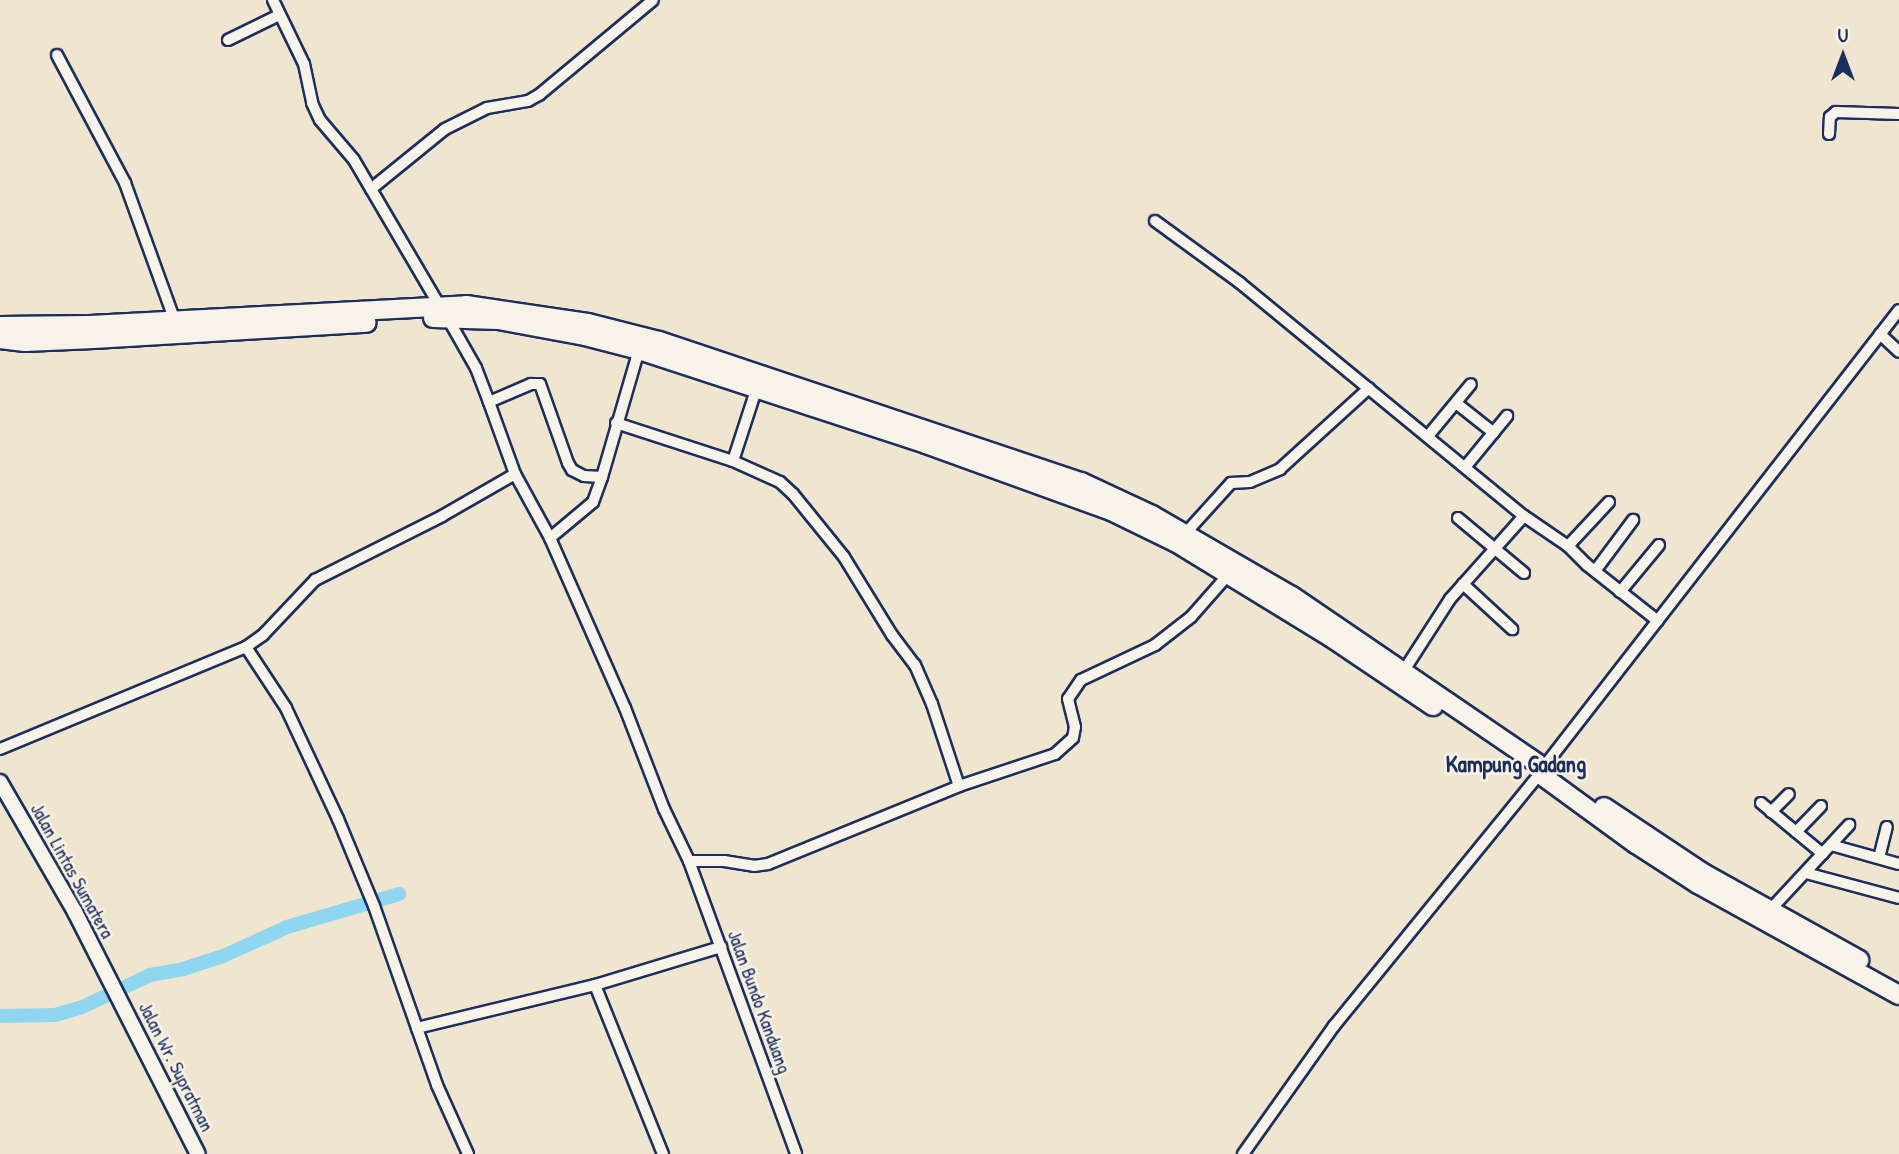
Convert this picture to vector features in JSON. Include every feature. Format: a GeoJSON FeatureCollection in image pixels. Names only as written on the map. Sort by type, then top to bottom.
{"type":"FeatureCollection","features":[{"type":"Feature","properties":{"kind":"highway"},"geometry":{"type":"LineString","coordinates":[[0,339],[57,341],[242,323],[443,311],[659,341],[929,437],[1182,538],[1292,596],[1541,770],[1668,865],[1737,898],[1899,995]]}},
{"type":"Feature","properties":{"kind":"highway"},"geometry":{"type":"LineString","coordinates":[[0,326],[175,321],[242,323]]}},
{"type":"Feature","properties":{"kind":"highway"},"geometry":{"type":"LineString","coordinates":[[587,329],[639,350],[929,437]]}},
{"type":"Feature","properties":{"kind":"highway"},"geometry":{"type":"LineString","coordinates":[[1182,538],[1227,576],[1332,638],[1541,770]]}},
{"type":"Feature","properties":{"kind":"highway"},"geometry":{"type":"LineString","coordinates":[[1737,898],[1771,909],[1899,982]]}},
{"type":"Feature","properties":{"kind":"main road","name":"Jalan Lintas Sumatera"},"geometry":{"type":"LineString","coordinates":[[0,782],[119,998]]}},
{"type":"Feature","properties":{"kind":"main road","name":"Jalan Wr. Supratman"},"geometry":{"type":"LineString","coordinates":[[119,998],[198,1154]]}},
{"type":"Feature","properties":{"kind":"street","name":"Jalan Bundo Kanduang"},"geometry":{"type":"LineString","coordinates":[[273,0],[304,64],[312,103],[320,120],[355,160],[476,369],[515,474],[550,538],[625,708],[664,809],[689,861],[796,1154]]}},
{"type":"Feature","properties":{"kind":"street"},"geometry":{"type":"LineString","coordinates":[[371,189],[445,129],[487,108],[528,101],[539,95],[653,0]]}},
{"type":"Feature","properties":{"kind":"street"},"geometry":{"type":"LineString","coordinates":[[228,40],[279,15]]}},
{"type":"Feature","properties":{"kind":"street"},"geometry":{"type":"LineString","coordinates":[[57,55],[125,183],[175,321]]}},
{"type":"Feature","properties":{"kind":"street"},"geometry":{"type":"LineString","coordinates":[[1829,134],[1830,117],[1836,112],[1899,114]]}},
{"type":"Feature","properties":{"kind":"street"},"geometry":{"type":"LineString","coordinates":[[1155,221],[1240,283],[1524,516],[1568,546],[1658,621]]}},
{"type":"Feature","properties":{"kind":"street"},"geometry":{"type":"LineString","coordinates":[[1243,1154],[1341,1017],[1541,770],[1899,310]]}},
{"type":"Feature","properties":{"kind":"street"},"geometry":{"type":"LineString","coordinates":[[1880,334],[1899,352]]}},
{"type":"Feature","properties":{"kind":"street"},"geometry":{"type":"LineString","coordinates":[[550,538],[593,502],[639,350]]}},
{"type":"Feature","properties":{"kind":"street"},"geometry":{"type":"LineString","coordinates":[[489,402],[531,384],[540,384],[572,470],[584,476],[602,477]]}},
{"type":"Feature","properties":{"kind":"street"},"geometry":{"type":"LineString","coordinates":[[1428,436],[1471,384]]}},
{"type":"Feature","properties":{"kind":"street"},"geometry":{"type":"LineString","coordinates":[[733,461],[757,387]]}},
{"type":"Feature","properties":{"kind":"street"},"geometry":{"type":"LineString","coordinates":[[1182,538],[1231,483],[1250,482],[1280,469],[1368,388]]}},
{"type":"Feature","properties":{"kind":"street"},"geometry":{"type":"LineString","coordinates":[[1456,402],[1494,433]]}},
{"type":"Feature","properties":{"kind":"street"},"geometry":{"type":"LineString","coordinates":[[1466,466],[1507,416]]}},
{"type":"Feature","properties":{"kind":"street"},"geometry":{"type":"LineString","coordinates":[[616,423],[733,461],[785,485],[844,557],[922,677],[959,786]]}},
{"type":"Feature","properties":{"kind":"street"},"geometry":{"type":"LineString","coordinates":[[0,749],[246,647],[263,635],[315,580],[455,509],[515,474]]}},
{"type":"Feature","properties":{"kind":"street"},"geometry":{"type":"LineString","coordinates":[[1568,546],[1609,502]]}},
{"type":"Feature","properties":{"kind":"street"},"geometry":{"type":"LineString","coordinates":[[1403,672],[1450,599],[1524,516]]}},
{"type":"Feature","properties":{"kind":"street"},"geometry":{"type":"LineString","coordinates":[[1458,518],[1524,573]]}},
{"type":"Feature","properties":{"kind":"street"},"geometry":{"type":"LineString","coordinates":[[1595,571],[1633,520]]}},
{"type":"Feature","properties":{"kind":"street"},"geometry":{"type":"LineString","coordinates":[[1620,592],[1659,545]]}},
{"type":"Feature","properties":{"kind":"street"},"geometry":{"type":"LineString","coordinates":[[689,861],[768,864],[959,786],[1042,759],[1066,746],[1074,732],[1068,699],[1075,685],[1092,673],[1137,656],[1154,645],[1191,617],[1227,576]]}},
{"type":"Feature","properties":{"kind":"street"},"geometry":{"type":"LineString","coordinates":[[1463,584],[1512,629]]}},
{"type":"Feature","properties":{"kind":"street"},"geometry":{"type":"LineString","coordinates":[[246,647],[286,708],[373,902],[437,1085],[468,1154]]}},
{"type":"Feature","properties":{"kind":"street"},"geometry":{"type":"LineString","coordinates":[[1771,812],[1789,794]]}},
{"type":"Feature","properties":{"kind":"street"},"geometry":{"type":"LineString","coordinates":[[1760,803],[1823,854]]}},
{"type":"Feature","properties":{"kind":"street"},"geometry":{"type":"LineString","coordinates":[[1796,832],[1821,806]]}},
{"type":"Feature","properties":{"kind":"street"},"geometry":{"type":"LineString","coordinates":[[1771,909],[1849,825]]}},
{"type":"Feature","properties":{"kind":"street"},"geometry":{"type":"LineString","coordinates":[[1879,858],[1887,827]]}},
{"type":"Feature","properties":{"kind":"street"},"geometry":{"type":"LineString","coordinates":[[1831,845],[1899,864]]}},
{"type":"Feature","properties":{"kind":"street"},"geometry":{"type":"LineString","coordinates":[[1806,873],[1899,898]]}},
{"type":"Feature","properties":{"kind":"street"},"geometry":{"type":"LineString","coordinates":[[416,1028],[595,985],[721,947]]}},
{"type":"Feature","properties":{"kind":"street"},"geometry":{"type":"LineString","coordinates":[[595,985],[663,1154]]}},
{"type":"Feature","properties":{"kind":"waterway"},"geometry":{"type":"LineString","coordinates":[[0,1016],[55,1015],[80,1008],[150,975],[183,969],[221,957],[287,927],[399,894]]}},
{"type":"Feature","properties":{"kind":"district","name":"Kampung Gadang"},"geometry":{"type":"Point","coordinates":[1516,764]}}]}
